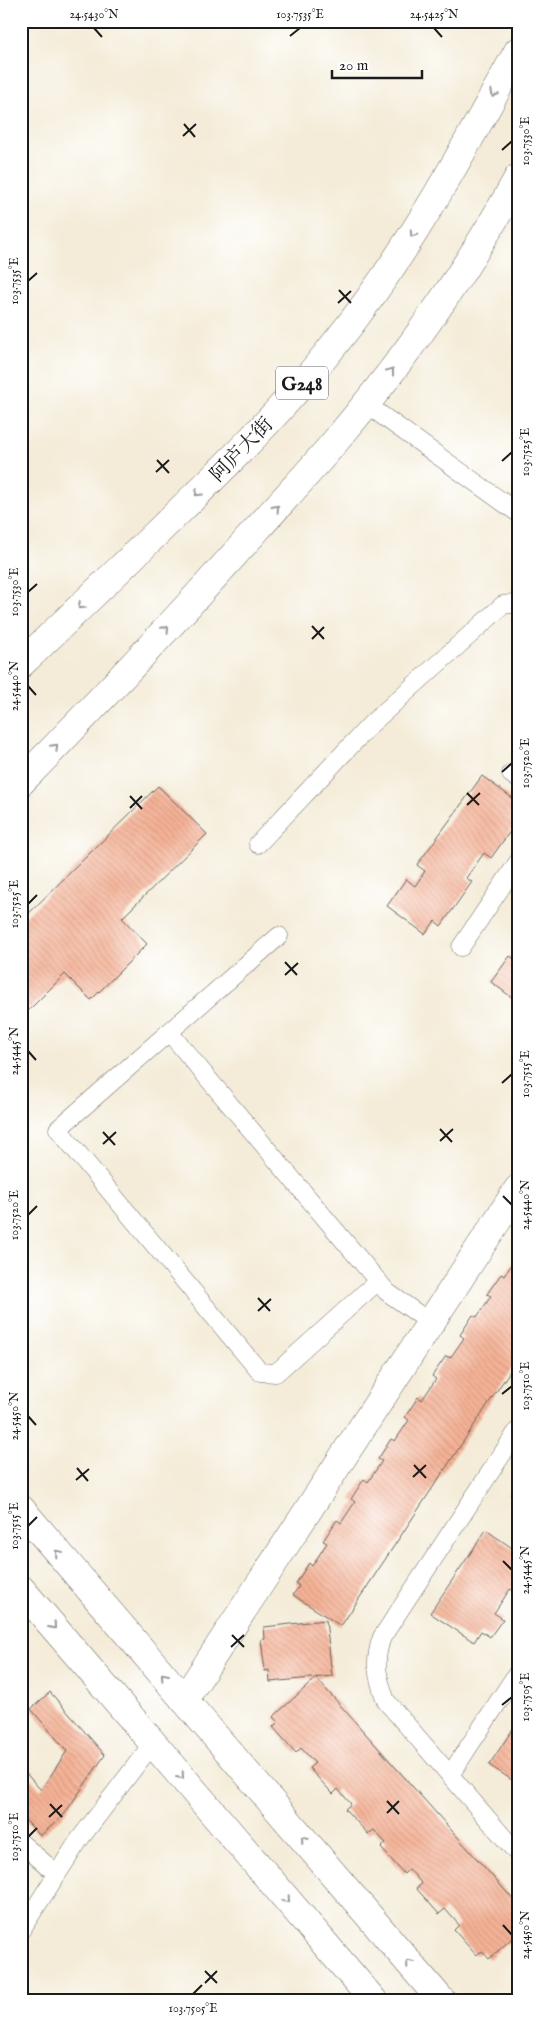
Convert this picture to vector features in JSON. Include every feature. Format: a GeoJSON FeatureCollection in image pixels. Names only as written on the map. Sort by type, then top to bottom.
{"type":"FeatureCollection","features":[{"type":"Feature","properties":{"kind":"main road","name":"阿庐大街"},"geometry":{"type":"LineString","coordinates":[[21,664],[209,482],[289,398],[335,345],[376,290],[414,234],[452,172],[518,51]]}},
{"type":"Feature","properties":{"kind":"main road"},"geometry":{"type":"LineString","coordinates":[[21,782],[209,583],[366,404],[425,325],[465,267],[518,178]]}},
{"type":"Feature","properties":{"kind":"main road"},"geometry":{"type":"LineString","coordinates":[[184,1700],[518,1189]]}},
{"type":"Feature","properties":{"kind":"main road"},"geometry":{"type":"LineString","coordinates":[[21,1510],[441,2000]]}},
{"type":"Feature","properties":{"kind":"main road"},"geometry":{"type":"LineString","coordinates":[[21,1589],[373,2000]]}},
{"type":"Feature","properties":{"kind":"lane"},"geometry":{"type":"LineString","coordinates":[[366,404],[518,513]]}},
{"type":"Feature","properties":{"kind":"lane"},"geometry":{"type":"LineString","coordinates":[[258,844],[371,724],[503,605],[518,603]]}},
{"type":"Feature","properties":{"kind":"lane"},"geometry":{"type":"LineString","coordinates":[[461,947],[518,862]]}},
{"type":"Feature","properties":{"kind":"lane"},"geometry":{"type":"LineString","coordinates":[[279,936],[58,1129],[260,1372],[276,1373],[378,1281]]}},
{"type":"Feature","properties":{"kind":"lane"},"geometry":{"type":"LineString","coordinates":[[169,1032],[387,1292],[431,1323]]}},
{"type":"Feature","properties":{"kind":"lane"},"geometry":{"type":"LineString","coordinates":[[518,1430],[382,1636],[378,1649],[377,1676],[386,1701],[518,1854]]}},
{"type":"Feature","properties":{"kind":"lane"},"geometry":{"type":"LineString","coordinates":[[450,1775],[518,1672]]}},
{"type":"Feature","properties":{"kind":"lane"},"geometry":{"type":"LineString","coordinates":[[21,1930],[79,1840],[153,1743]]}},
{"type":"Feature","properties":{"kind":"lane"},"geometry":{"type":"LineString","coordinates":[[21,1843],[58,1874]]}},
{"type":"Feature","properties":{"kind":"building"},"geometry":{"type":"Polygon","coordinates":[[[482,776],[518,802],[518,807],[510,819],[516,823],[491,858],[484,853],[466,878],[472,882],[441,926],[435,921],[425,934],[387,906],[406,879],[415,886],[425,871],[417,865],[482,776]]]}},
{"type":"Feature","properties":{"kind":"building"},"geometry":{"type":"Polygon","coordinates":[[[158,786],[207,834],[122,918],[147,944],[91,1000],[65,974],[21,1018],[21,921],[158,786]]]}},
{"type":"Feature","properties":{"kind":"building"},"geometry":{"type":"Polygon","coordinates":[[[510,956],[518,961],[518,1002],[491,982],[510,956]]]}},
{"type":"Feature","properties":{"kind":"building"},"geometry":{"type":"Polygon","coordinates":[[[518,1247],[518,1255],[514,1253],[518,1247]]]}},
{"type":"Feature","properties":{"kind":"building"},"geometry":{"type":"Polygon","coordinates":[[[518,1255],[518,1359],[341,1626],[293,1595],[299,1586],[296,1583],[309,1563],[312,1566],[327,1543],[323,1541],[337,1520],[341,1523],[355,1502],[351,1499],[364,1479],[368,1482],[382,1461],[378,1459],[391,1439],[395,1441],[409,1420],[405,1417],[418,1397],[422,1400],[436,1379],[432,1376],[446,1356],[450,1358],[464,1338],[460,1335],[473,1315],[477,1317],[491,1296],[487,1294],[501,1274],[504,1276],[518,1255]]]}},
{"type":"Feature","properties":{"kind":"building"},"geometry":{"type":"Polygon","coordinates":[[[518,1486],[518,1500],[511,1495],[518,1486]]]}},
{"type":"Feature","properties":{"kind":"building"},"geometry":{"type":"Polygon","coordinates":[[[486,1530],[518,1552],[518,1594],[510,1589],[494,1613],[503,1619],[490,1637],[481,1631],[474,1642],[430,1613],[486,1530]]]}},
{"type":"Feature","properties":{"kind":"building"},"geometry":{"type":"Polygon","coordinates":[[[326,1620],[332,1676],[270,1682],[269,1670],[265,1671],[261,1640],[265,1639],[264,1627],[326,1620]]]}},
{"type":"Feature","properties":{"kind":"building"},"geometry":{"type":"Polygon","coordinates":[[[316,1678],[518,1905],[518,1933],[489,1959],[482,1951],[476,1955],[454,1930],[459,1925],[445,1909],[439,1914],[416,1888],[422,1884],[409,1869],[404,1874],[381,1848],[386,1843],[374,1830],[368,1834],[345,1809],[351,1804],[338,1789],[333,1794],[309,1768],[315,1763],[301,1748],[296,1753],[273,1727],[278,1722],[273,1717],[316,1678]]]}},
{"type":"Feature","properties":{"kind":"building"},"geometry":{"type":"Polygon","coordinates":[[[50,1692],[105,1755],[63,1816],[40,1836],[21,1815],[21,1768],[41,1790],[67,1751],[31,1709],[50,1692]]]}},
{"type":"Feature","properties":{"kind":"building"},"geometry":{"type":"Polygon","coordinates":[[[518,1721],[518,1784],[489,1765],[518,1721]]]}}]}
